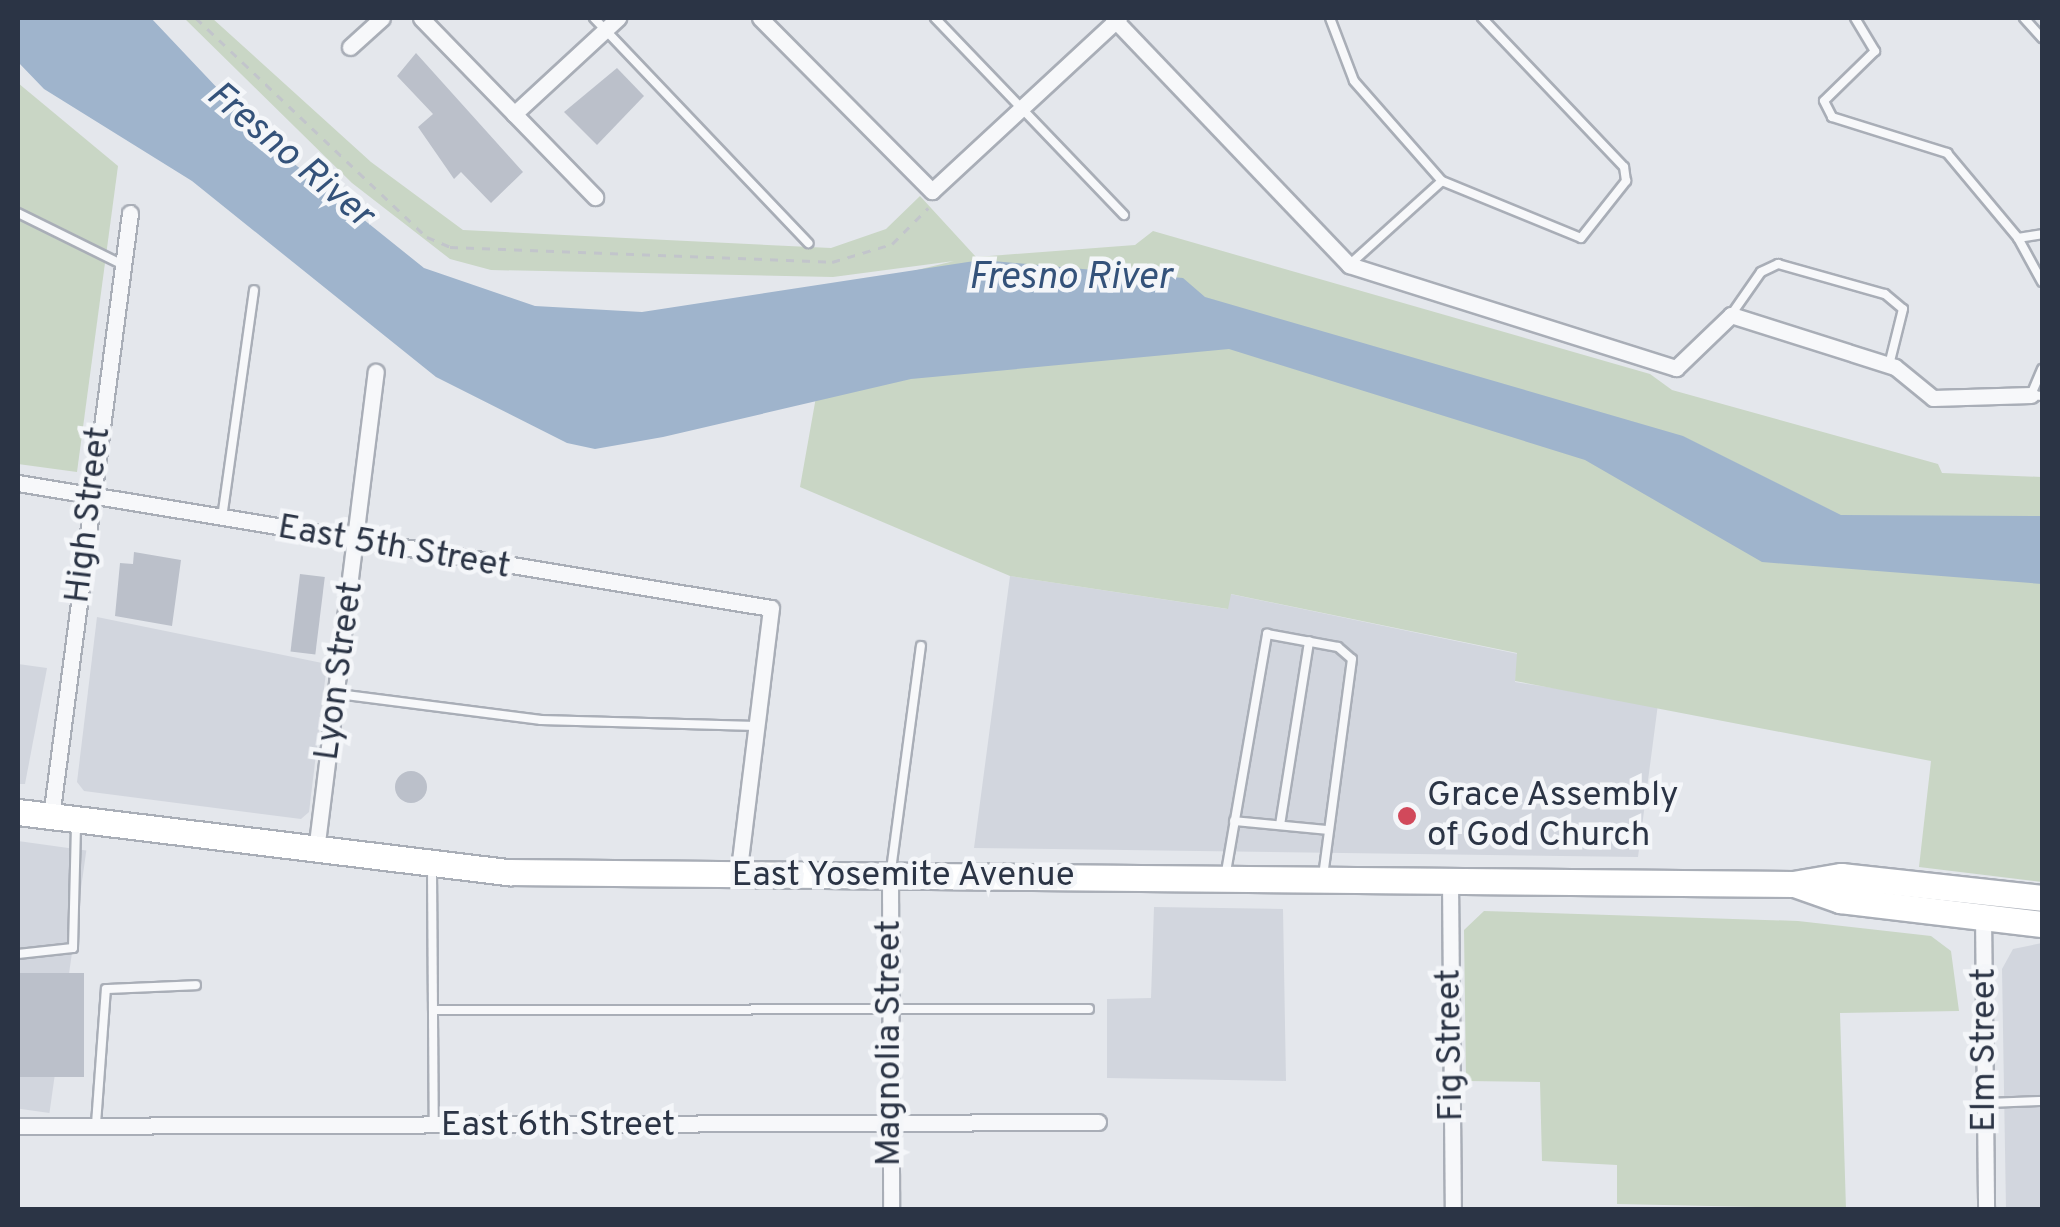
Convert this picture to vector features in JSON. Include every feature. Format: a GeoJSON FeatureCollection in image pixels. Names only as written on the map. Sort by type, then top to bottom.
{"type":"FeatureCollection","features":[{"type":"Feature","properties":{"kind":"main road","name":"East Yosemite Avenue"},"geometry":{"type":"LineString","coordinates":[[18,812],[432,864],[738,876],[1792,884],[1841,876],[2042,898]]}},
{"type":"Feature","properties":{"kind":"main road","name":"East Yosemite Avenue"},"geometry":{"type":"LineString","coordinates":[[1792,884],[1840,900],[2042,924]]}},
{"type":"Feature","properties":{"kind":"street"},"geometry":{"type":"LineString","coordinates":[[350,47],[382,18]]}},
{"type":"Feature","properties":{"kind":"street"},"geometry":{"type":"LineString","coordinates":[[421,18],[595,197]]}},
{"type":"Feature","properties":{"kind":"street"},"geometry":{"type":"LineString","coordinates":[[514,114],[599,24],[618,18]]}},
{"type":"Feature","properties":{"kind":"street"},"geometry":{"type":"LineString","coordinates":[[760,18],[932,191],[1116,19],[1348,265],[1676,368],[1731,315],[1889,366],[1933,398],[2037,396]]}},
{"type":"Feature","properties":{"kind":"street","name":"High Street"},"geometry":{"type":"LineString","coordinates":[[63,818],[92,492],[130,213]]}},
{"type":"Feature","properties":{"kind":"street","name":"Lyon Street"},"geometry":{"type":"LineString","coordinates":[[316,850],[376,372]]}},
{"type":"Feature","properties":{"kind":"street","name":"East 5th Street"},"geometry":{"type":"LineString","coordinates":[[18,483],[92,492],[357,544],[771,608],[757,726]]}},
{"type":"Feature","properties":{"kind":"street"},"geometry":{"type":"LineString","coordinates":[[738,876],[757,726]]}},
{"type":"Feature","properties":{"kind":"street","name":"Magnolia Street"},"geometry":{"type":"LineString","coordinates":[[890,876],[891,1210]]}},
{"type":"Feature","properties":{"kind":"street","name":"Fig Street"},"geometry":{"type":"LineString","coordinates":[[1450,880],[1453,1210]]}},
{"type":"Feature","properties":{"kind":"street","name":"Elm Street"},"geometry":{"type":"LineString","coordinates":[[1983,890],[1986,1210]]}},
{"type":"Feature","properties":{"kind":"street","name":"East 6th Street"},"geometry":{"type":"LineString","coordinates":[[18,1126],[888,1127],[1098,1122]]}},
{"type":"Feature","properties":{"kind":"lane"},"geometry":{"type":"LineString","coordinates":[[935,18],[1124,216]]}},
{"type":"Feature","properties":{"kind":"lane"},"geometry":{"type":"LineString","coordinates":[[1330,18],[1354,81],[1442,180],[1581,238],[1626,181],[1624,167],[1482,18]]}},
{"type":"Feature","properties":{"kind":"lane"},"geometry":{"type":"LineString","coordinates":[[1855,18],[1875,51],[1824,102],[1832,117],[1947,153],[2018,238],[2042,282]]}},
{"type":"Feature","properties":{"kind":"lane"},"geometry":{"type":"LineString","coordinates":[[2024,18],[2042,38]]}},
{"type":"Feature","properties":{"kind":"lane"},"geometry":{"type":"LineString","coordinates":[[599,24],[808,243]]}},
{"type":"Feature","properties":{"kind":"lane"},"geometry":{"type":"LineString","coordinates":[[1348,265],[1442,180]]}},
{"type":"Feature","properties":{"kind":"lane"},"geometry":{"type":"LineString","coordinates":[[18,213],[123,264]]}},
{"type":"Feature","properties":{"kind":"lane"},"geometry":{"type":"LineString","coordinates":[[2018,238],[2042,234]]}},
{"type":"Feature","properties":{"kind":"lane"},"geometry":{"type":"LineString","coordinates":[[1731,315],[1761,272],[1778,264],[1886,294],[1903,308],[1889,366]]}},
{"type":"Feature","properties":{"kind":"lane"},"geometry":{"type":"LineString","coordinates":[[222,518],[254,290]]}},
{"type":"Feature","properties":{"kind":"lane"},"geometry":{"type":"LineString","coordinates":[[2037,396],[2042,369]]}},
{"type":"Feature","properties":{"kind":"lane"},"geometry":{"type":"LineString","coordinates":[[1224,879],[1267,634],[1309,641],[1352,658],[1322,880]]}},
{"type":"Feature","properties":{"kind":"lane"},"geometry":{"type":"LineString","coordinates":[[1280,825],[1309,641]]}},
{"type":"Feature","properties":{"kind":"lane"},"geometry":{"type":"LineString","coordinates":[[890,876],[921,646]]}},
{"type":"Feature","properties":{"kind":"lane"},"geometry":{"type":"LineString","coordinates":[[338,694],[541,720],[757,726]]}},
{"type":"Feature","properties":{"kind":"lane"},"geometry":{"type":"LineString","coordinates":[[18,954],[73,948],[63,818]]}},
{"type":"Feature","properties":{"kind":"lane"},"geometry":{"type":"LineString","coordinates":[[1234,820],[1328,830]]}},
{"type":"Feature","properties":{"kind":"lane"},"geometry":{"type":"LineString","coordinates":[[432,864],[434,1125]]}},
{"type":"Feature","properties":{"kind":"lane"},"geometry":{"type":"LineString","coordinates":[[96,1124],[106,989],[196,985]]}},
{"type":"Feature","properties":{"kind":"lane"},"geometry":{"type":"LineString","coordinates":[[434,1010],[1089,1009]]}},
{"type":"Feature","properties":{"kind":"lane"},"geometry":{"type":"LineString","coordinates":[[1985,1103],[2042,1101]]}},
{"type":"Feature","properties":{"kind":"path"},"geometry":{"type":"LineString","coordinates":[[196,18],[427,237],[450,247],[832,262],[892,244],[928,208]]}},
{"type":"Feature","properties":{"kind":"shaded area"},"geometry":{"type":"Polygon","coordinates":[[[1010,576],[1227,609],[1230,594],[1518,654],[1515,682],[1658,704],[1638,857],[974,848],[1010,576]]]}},
{"type":"Feature","properties":{"kind":"shaded area"},"geometry":{"type":"Polygon","coordinates":[[[97,617],[327,664],[309,812],[301,819],[84,791],[77,782],[97,617]]]}},
{"type":"Feature","properties":{"kind":"shaded area"},"geometry":{"type":"Polygon","coordinates":[[[18,664],[47,668],[25,784],[18,784],[18,664]]]}},
{"type":"Feature","properties":{"kind":"shaded area"},"geometry":{"type":"Polygon","coordinates":[[[18,841],[86,851],[49,1113],[18,1109],[18,841]]]}},
{"type":"Feature","properties":{"kind":"shaded area"},"geometry":{"type":"Polygon","coordinates":[[[1154,907],[1283,909],[1286,1081],[1107,1078],[1107,999],[1151,998],[1154,907]]]}},
{"type":"Feature","properties":{"kind":"shaded area"},"geometry":{"type":"Polygon","coordinates":[[[2042,943],[2042,1209],[2006,1209],[2002,969],[2013,949],[2042,943]]]}},
{"type":"Feature","properties":{"kind":"green space"},"geometry":{"type":"Polygon","coordinates":[[[184,18],[212,18],[371,162],[463,230],[831,248],[886,229],[920,196],[976,257],[1135,245],[1153,231],[1650,374],[1672,390],[1938,464],[1942,473],[2042,477],[2042,882],[1919,867],[1931,761],[1515,681],[1517,653],[1231,594],[1228,609],[1010,576],[800,487],[835,290],[954,261],[833,277],[491,270],[450,259],[352,183],[184,18]]]}},
{"type":"Feature","properties":{"kind":"green space"},"geometry":{"type":"Polygon","coordinates":[[[18,83],[118,166],[77,472],[18,464],[18,83]]]}},
{"type":"Feature","properties":{"kind":"green space"},"geometry":{"type":"Polygon","coordinates":[[[1484,911],[1798,921],[1931,936],[1951,951],[1959,1011],[1840,1013],[1846,1209],[1617,1204],[1617,1165],[1542,1161],[1540,1082],[1466,1081],[1464,930],[1484,911]]]}},
{"type":"Feature","properties":{"kind":"water","name":"Fresno River"},"geometry":{"type":"Polygon","coordinates":[[[18,18],[151,18],[272,146],[424,268],[535,306],[642,312],[981,260],[1183,278],[1205,297],[1683,436],[1841,515],[2042,516],[2042,584],[1762,562],[1585,460],[1229,349],[911,379],[663,437],[595,449],[567,443],[436,377],[192,181],[44,89],[18,62],[18,18]]]}},
{"type":"Feature","properties":{"kind":"building"},"geometry":{"type":"Polygon","coordinates":[[[416,53],[523,172],[491,203],[461,172],[454,179],[418,127],[433,114],[397,76],[416,53]]]}},
{"type":"Feature","properties":{"kind":"building"},"geometry":{"type":"Polygon","coordinates":[[[617,68],[644,96],[597,145],[564,112],[617,68]]]}},
{"type":"Feature","properties":{"kind":"building"},"geometry":{"type":"Polygon","coordinates":[[[134,552],[181,560],[172,626],[115,616],[120,563],[133,564],[134,552]]]}},
{"type":"Feature","properties":{"kind":"building"},"geometry":{"type":"Polygon","coordinates":[[[300,574],[325,577],[315,654],[290,651],[300,574]]]}},
{"type":"Feature","properties":{"kind":"building"},"geometry":{"type":"Polygon","coordinates":[[[411,771],[422,776],[427,787],[422,798],[411,803],[400,798],[395,787],[400,776],[411,771]]]}},
{"type":"Feature","properties":{"kind":"building"},"geometry":{"type":"Polygon","coordinates":[[[18,973],[84,973],[84,1077],[18,1077],[18,973]]]}},
{"type":"Feature","properties":{"kind":"place","name":"Grace Assembly of God Church"},"geometry":{"type":"Point","coordinates":[1407,816]}}]}
